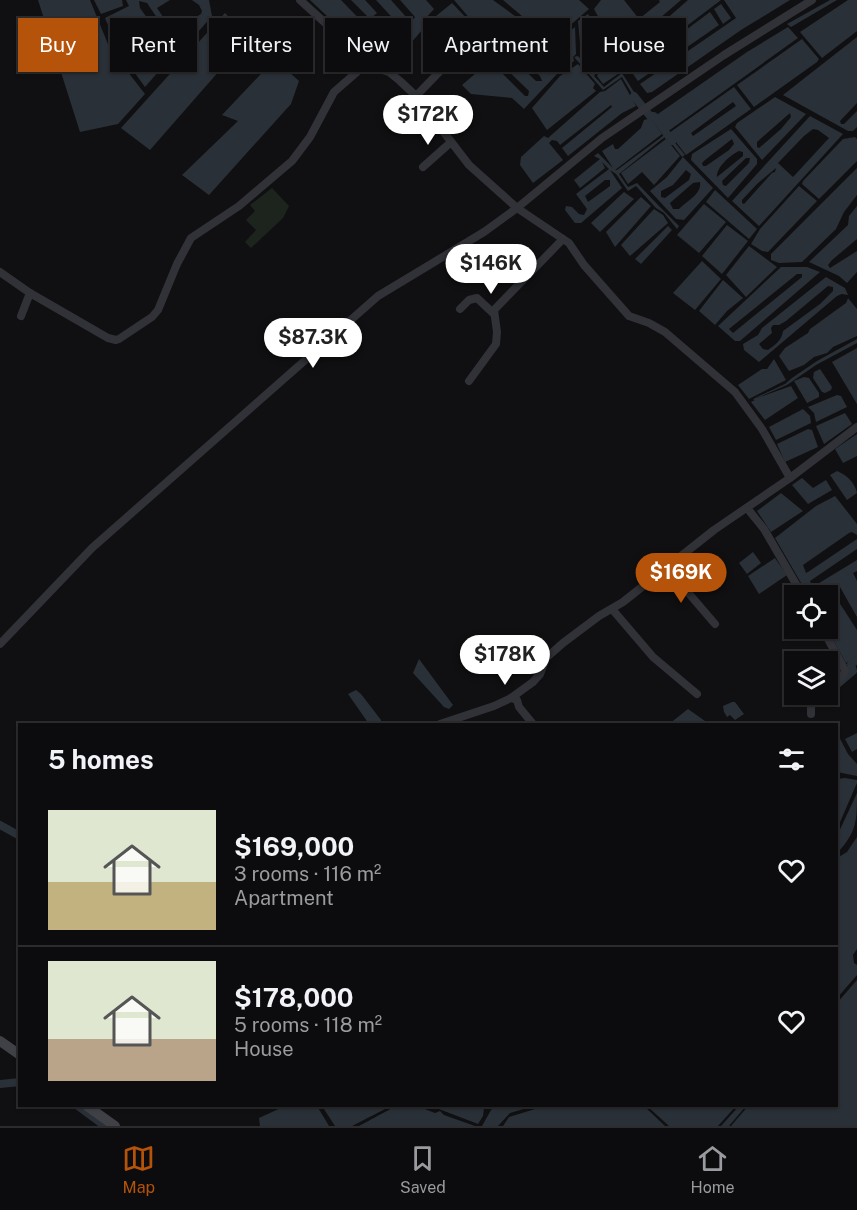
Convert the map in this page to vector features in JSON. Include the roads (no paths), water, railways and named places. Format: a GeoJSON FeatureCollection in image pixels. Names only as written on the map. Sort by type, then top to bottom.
{"type":"FeatureCollection","features":[{"type":"Feature","properties":{"kind":"main road"},"geometry":{"type":"LineString","coordinates":[[0,1041],[18,1054]]}},
{"type":"Feature","properties":{"kind":"main road"},"geometry":{"type":"LineString","coordinates":[[88,1107],[115,1126]]}},
{"type":"Feature","properties":{"kind":"street"},"geometry":{"type":"LineString","coordinates":[[300,0],[325,23]]}},
{"type":"Feature","properties":{"kind":"street"},"geometry":{"type":"LineString","coordinates":[[0,644],[92,548],[365,306],[402,280],[484,232],[602,138],[724,55],[812,0]]}},
{"type":"Feature","properties":{"kind":"street"},"geometry":{"type":"LineString","coordinates":[[0,272],[30,293],[112,340],[119,339],[152,317],[158,310],[177,264],[191,238],[238,206],[284,170],[304,146],[334,92],[356,72]]}},
{"type":"Feature","properties":{"kind":"street"},"geometry":{"type":"LineString","coordinates":[[389,72],[416,96],[469,165],[517,208],[569,243],[584,265],[629,316],[665,332],[735,393],[766,436],[790,478]]}},
{"type":"Feature","properties":{"kind":"street"},"geometry":{"type":"LineString","coordinates":[[416,96],[439,72]]}},
{"type":"Feature","properties":{"kind":"street"},"geometry":{"type":"LineString","coordinates":[[423,167],[450,143]]}},
{"type":"Feature","properties":{"kind":"street"},"geometry":{"type":"LineString","coordinates":[[493,313],[563,239]]}},
{"type":"Feature","properties":{"kind":"street"},"geometry":{"type":"LineString","coordinates":[[21,316],[30,293]]}},
{"type":"Feature","properties":{"kind":"street"},"geometry":{"type":"LineString","coordinates":[[460,309],[470,300],[477,298],[493,313],[497,332],[496,344],[469,381]]}},
{"type":"Feature","properties":{"kind":"street"},"geometry":{"type":"LineString","coordinates":[[443,723],[512,698],[540,674],[546,658],[581,630],[623,603],[714,530],[790,478],[857,427]]}},
{"type":"Feature","properties":{"kind":"street"},"geometry":{"type":"LineString","coordinates":[[747,508],[764,529],[797,585]]}},
{"type":"Feature","properties":{"kind":"street"},"geometry":{"type":"LineString","coordinates":[[667,568],[715,624]]}},
{"type":"Feature","properties":{"kind":"street"},"geometry":{"type":"LineString","coordinates":[[612,609],[653,657],[697,694]]}},
{"type":"Feature","properties":{"kind":"street"},"geometry":{"type":"LineString","coordinates":[[838,657],[845,670],[843,676],[838,680]]}},
{"type":"Feature","properties":{"kind":"street"},"geometry":{"type":"LineString","coordinates":[[512,698],[517,700],[519,708],[532,723]]}},
{"type":"Feature","properties":{"kind":"street"},"geometry":{"type":"LineString","coordinates":[[811,705],[811,714]]}},
{"type":"Feature","properties":{"kind":"waterway"},"geometry":{"type":"LineString","coordinates":[[634,96],[650,116],[654,116],[672,141]]}},
{"type":"Feature","properties":{"kind":"waterway"},"geometry":{"type":"LineString","coordinates":[[838,684],[853,671],[851,664],[857,660]]}},
{"type":"Feature","properties":{"kind":"waterway"},"geometry":{"type":"LineString","coordinates":[[0,825],[18,835]]}},
{"type":"Feature","properties":{"kind":"waterway"},"geometry":{"type":"LineString","coordinates":[[0,1084],[18,1082]]}},
{"type":"Feature","properties":{"kind":"waterway"},"geometry":{"type":"LineString","coordinates":[[79,1107],[105,1126]]}}]}
